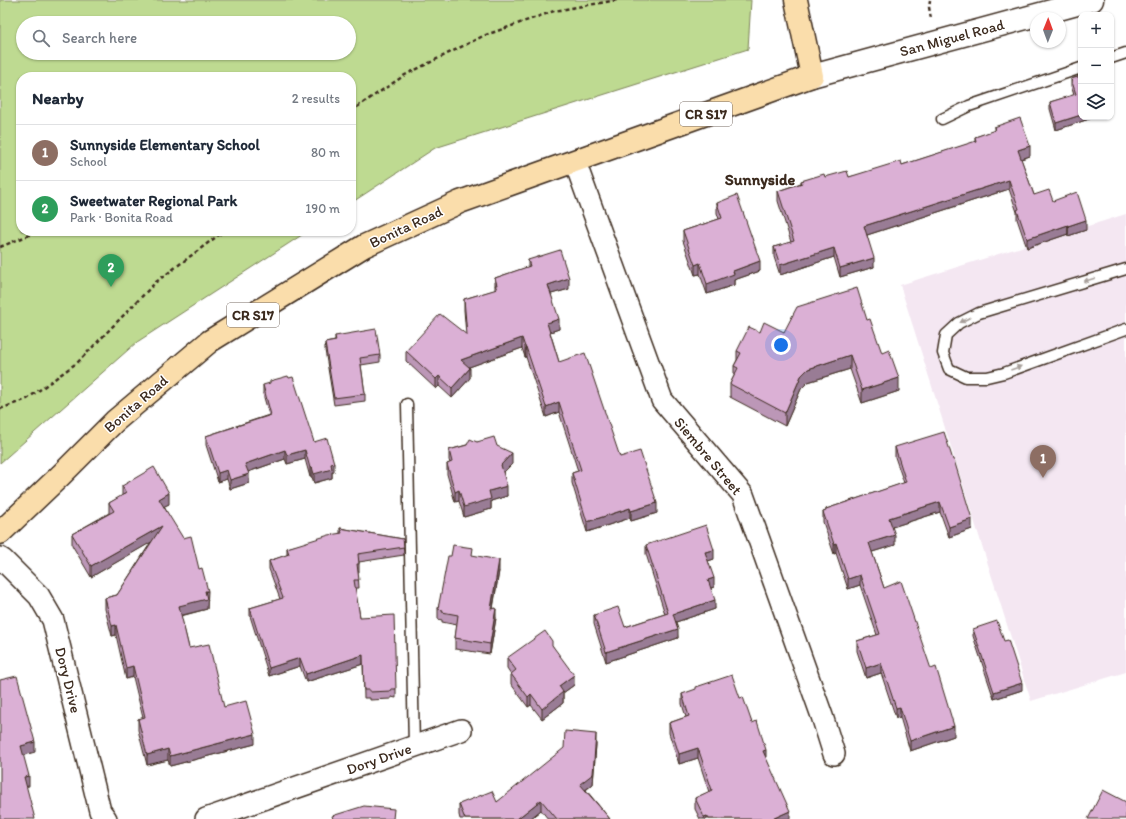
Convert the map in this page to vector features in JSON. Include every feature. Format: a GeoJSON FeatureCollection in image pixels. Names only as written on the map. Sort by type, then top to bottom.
{"type":"FeatureCollection","features":[{"type":"Feature","properties":{"kind":"main road"},"geometry":{"type":"LineString","coordinates":[[796,1],[812,76]]}},
{"type":"Feature","properties":{"kind":"main road","name":"Bonita Road"},"geometry":{"type":"LineString","coordinates":[[0,533],[115,421],[210,341],[364,246],[460,202],[812,76]]}},
{"type":"Feature","properties":{"kind":"street","name":"San Miguel Road"},"geometry":{"type":"LineString","coordinates":[[812,76],[1092,0]]}},
{"type":"Feature","properties":{"kind":"street","name":"Siembre Street"},"geometry":{"type":"LineString","coordinates":[[575,162],[662,400],[743,496],[822,716],[834,754]]}},
{"type":"Feature","properties":{"kind":"street","name":"Dory Drive"},"geometry":{"type":"LineString","coordinates":[[0,558],[4,560],[39,596],[53,620],[100,811],[106,819]]}},
{"type":"Feature","properties":{"kind":"street","name":"Dory Drive"},"geometry":{"type":"LineString","coordinates":[[206,819],[461,730]]}},
{"type":"Feature","properties":{"kind":"lane"},"geometry":{"type":"LineString","coordinates":[[1114,57],[1126,53]]}},
{"type":"Feature","properties":{"kind":"lane"},"geometry":{"type":"LineString","coordinates":[[942,119],[969,106],[1078,69]]}},
{"type":"Feature","properties":{"kind":"lane"},"geometry":{"type":"LineString","coordinates":[[1126,269],[978,314],[959,323],[946,334],[943,353],[949,369],[966,377],[987,377],[1126,329]]}},
{"type":"Feature","properties":{"kind":"lane"},"geometry":{"type":"LineString","coordinates":[[407,404],[414,747]]}},
{"type":"Feature","properties":{"kind":"path"},"geometry":{"type":"LineString","coordinates":[[356,108],[405,75],[483,36],[554,11],[617,0]]}},
{"type":"Feature","properties":{"kind":"path"},"geometry":{"type":"LineString","coordinates":[[0,247],[27,236]]}},
{"type":"Feature","properties":{"kind":"path"},"geometry":{"type":"LineString","coordinates":[[0,409],[27,399],[78,362],[156,282],[217,236]]}},
{"type":"Feature","properties":{"kind":"shaded area"},"geometry":{"type":"Polygon","coordinates":[[[1126,214],[1126,672],[1031,701],[900,285],[1126,214]]]}},
{"type":"Feature","properties":{"kind":"green space"},"geometry":{"type":"Polygon","coordinates":[[[0,0],[751,0],[748,49],[435,148],[356,200],[356,72],[16,72],[16,236],[300,236],[137,342],[0,463],[0,0]]]}},
{"type":"Feature","properties":{"kind":"building"},"geometry":{"type":"Polygon","coordinates":[[[1078,77],[1078,116],[1056,123],[1050,102],[1076,94],[1071,79],[1078,77]]]}},
{"type":"Feature","properties":{"kind":"building"},"geometry":{"type":"Polygon","coordinates":[[[1020,118],[1030,146],[1018,150],[1034,195],[1049,190],[1053,201],[1077,192],[1086,220],[1027,239],[1009,180],[864,226],[874,258],[840,268],[834,248],[780,265],[774,247],[794,241],[778,191],[802,183],[801,181],[824,174],[825,177],[847,171],[849,177],[901,161],[902,165],[976,141],[975,137],[995,130],[994,127],[1020,118]]]}},
{"type":"Feature","properties":{"kind":"building"},"geometry":{"type":"Polygon","coordinates":[[[737,195],[760,261],[733,271],[734,274],[707,284],[700,263],[695,265],[683,231],[722,218],[717,203],[737,195]]]}},
{"type":"Feature","properties":{"kind":"building"},"geometry":{"type":"Polygon","coordinates":[[[560,250],[569,278],[548,285],[559,319],[547,323],[559,362],[585,353],[620,457],[640,451],[657,503],[631,511],[630,508],[587,522],[572,473],[581,470],[559,402],[546,407],[522,338],[461,360],[470,368],[452,388],[439,376],[436,379],[406,351],[440,314],[467,335],[464,299],[497,289],[495,285],[497,285],[495,278],[530,266],[528,260],[560,250]]]}},
{"type":"Feature","properties":{"kind":"building"},"geometry":{"type":"Polygon","coordinates":[[[857,288],[867,320],[870,319],[882,353],[889,350],[899,378],[862,390],[850,355],[808,369],[801,376],[785,413],[730,384],[738,368],[734,366],[741,353],[737,351],[749,327],[760,332],[764,322],[784,332],[797,307],[857,288]]]}},
{"type":"Feature","properties":{"kind":"building"},"geometry":{"type":"Polygon","coordinates":[[[376,329],[380,355],[360,358],[365,394],[334,398],[325,343],[336,341],[335,336],[376,329]]]}},
{"type":"Feature","properties":{"kind":"building"},"geometry":{"type":"Polygon","coordinates":[[[288,376],[289,378],[293,377],[314,442],[327,438],[334,463],[331,464],[332,469],[314,474],[312,467],[310,468],[305,450],[287,455],[285,450],[245,464],[249,474],[230,480],[227,470],[218,473],[206,436],[271,415],[263,385],[270,383],[270,381],[288,376]]]}},
{"type":"Feature","properties":{"kind":"building"},"geometry":{"type":"Polygon","coordinates":[[[944,432],[972,519],[949,527],[940,502],[889,518],[895,535],[869,543],[884,588],[901,581],[931,669],[936,667],[954,726],[910,741],[900,707],[896,708],[881,663],[866,668],[857,641],[880,634],[860,575],[848,579],[836,543],[834,544],[823,512],[826,511],[826,509],[906,482],[895,447],[944,432]]]}},
{"type":"Feature","properties":{"kind":"building"},"geometry":{"type":"Polygon","coordinates":[[[494,437],[497,446],[512,453],[501,465],[507,486],[489,491],[491,499],[464,507],[459,490],[455,492],[447,464],[452,462],[449,450],[467,445],[470,439],[477,442],[494,437]]]}},
{"type":"Feature","properties":{"kind":"building"},"geometry":{"type":"Polygon","coordinates":[[[154,467],[169,493],[159,499],[183,538],[191,536],[199,569],[202,568],[208,591],[205,591],[207,599],[179,606],[189,648],[209,644],[224,707],[246,701],[255,734],[170,756],[168,749],[147,755],[138,719],[145,717],[133,666],[126,668],[116,625],[112,626],[105,598],[117,595],[162,526],[91,566],[72,534],[114,511],[109,503],[126,493],[122,486],[154,467]]]}},
{"type":"Feature","properties":{"kind":"building"},"geometry":{"type":"Polygon","coordinates":[[[706,525],[714,550],[705,552],[714,578],[708,580],[715,600],[673,614],[678,629],[606,652],[594,615],[618,607],[625,627],[668,613],[646,545],[706,525]]]}},
{"type":"Feature","properties":{"kind":"building"},"geometry":{"type":"Polygon","coordinates":[[[340,528],[403,539],[404,547],[358,554],[359,564],[357,564],[359,580],[354,580],[360,617],[394,615],[396,689],[391,689],[391,691],[370,692],[370,690],[364,690],[363,655],[306,674],[300,658],[269,668],[250,608],[283,598],[269,561],[289,554],[287,548],[329,535],[342,533],[340,528]]]}},
{"type":"Feature","properties":{"kind":"building"},"geometry":{"type":"Polygon","coordinates":[[[453,545],[473,548],[472,555],[499,560],[491,609],[496,608],[490,644],[455,638],[458,615],[442,612],[443,610],[438,609],[448,556],[451,556],[453,545]]]}},
{"type":"Feature","properties":{"kind":"building"},"geometry":{"type":"Polygon","coordinates":[[[997,621],[1004,641],[1008,640],[1022,683],[994,692],[973,629],[997,621]]]}},
{"type":"Feature","properties":{"kind":"building"},"geometry":{"type":"Polygon","coordinates":[[[545,631],[552,641],[552,645],[574,675],[559,686],[563,692],[542,709],[531,694],[528,697],[511,674],[516,670],[507,658],[545,631]]]}},
{"type":"Feature","properties":{"kind":"building"},"geometry":{"type":"Polygon","coordinates":[[[732,675],[740,698],[743,697],[752,723],[757,721],[766,750],[763,751],[790,811],[772,819],[709,819],[707,816],[704,817],[695,798],[712,790],[698,748],[679,754],[669,723],[689,716],[682,694],[696,689],[696,687],[732,675]]]}},
{"type":"Feature","properties":{"kind":"building"},"geometry":{"type":"Polygon","coordinates":[[[17,676],[35,742],[21,746],[29,776],[24,777],[35,819],[0,819],[0,680],[17,676]]]}},
{"type":"Feature","properties":{"kind":"building"},"geometry":{"type":"Polygon","coordinates":[[[565,731],[596,734],[593,774],[580,784],[610,819],[557,819],[541,800],[517,819],[465,819],[459,804],[492,791],[497,802],[564,748],[565,731]]]}},
{"type":"Feature","properties":{"kind":"building"},"geometry":{"type":"Polygon","coordinates":[[[1103,790],[1126,802],[1126,819],[1088,819],[1103,790]]]}},
{"type":"Feature","properties":{"kind":"building"},"geometry":{"type":"Polygon","coordinates":[[[364,806],[394,809],[393,819],[333,819],[332,816],[364,806]]]}},
{"type":"Feature","properties":{"kind":"place","name":"Sweetwater Regional Park"},"geometry":{"type":"Point","coordinates":[111,287]}},
{"type":"Feature","properties":{"kind":"place","name":"Sunnyside Elementary School"},"geometry":{"type":"Point","coordinates":[1043,478]}},
{"type":"Feature","properties":{"kind":"district","name":"Sunnyside"},"geometry":{"type":"Point","coordinates":[760,179]}}]}
